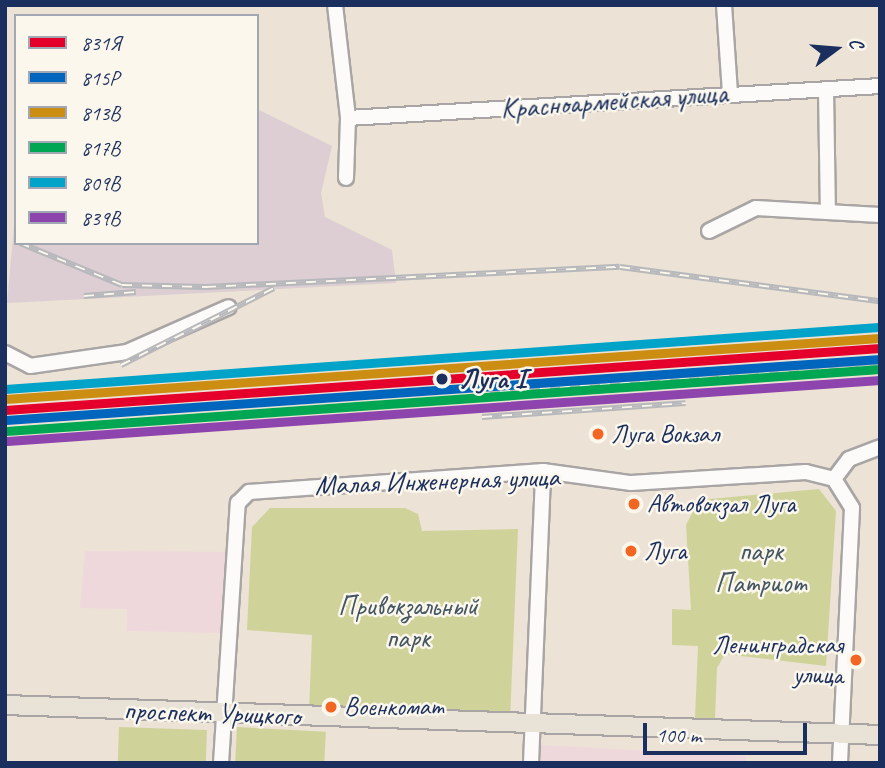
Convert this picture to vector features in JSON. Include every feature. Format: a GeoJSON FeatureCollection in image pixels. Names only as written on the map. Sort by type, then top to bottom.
{"type":"FeatureCollection","features":[{"type":"Feature","properties":{"kind":"main road","name":"проспект Урицкого"},"geometry":{"type":"LineString","coordinates":[[5,705],[532,726],[880,735]]}},
{"type":"Feature","properties":{"kind":"street"},"geometry":{"type":"LineString","coordinates":[[335,5],[348,118],[346,178]]}},
{"type":"Feature","properties":{"kind":"street"},"geometry":{"type":"LineString","coordinates":[[724,5],[730,93]]}},
{"type":"Feature","properties":{"kind":"street","name":"Красноармейская улица"},"geometry":{"type":"LineString","coordinates":[[348,118],[880,86]]}},
{"type":"Feature","properties":{"kind":"street"},"geometry":{"type":"LineString","coordinates":[[826,89],[828,212]]}},
{"type":"Feature","properties":{"kind":"street"},"geometry":{"type":"LineString","coordinates":[[709,232],[756,208],[880,215]]}},
{"type":"Feature","properties":{"kind":"street"},"geometry":{"type":"LineString","coordinates":[[5,353],[30,366],[127,352],[229,307]]}},
{"type":"Feature","properties":{"kind":"street"},"geometry":{"type":"LineString","coordinates":[[840,763],[852,508],[834,479],[849,459],[880,447]]}},
{"type":"Feature","properties":{"kind":"street"},"geometry":{"type":"LineString","coordinates":[[531,763],[543,471]]}},
{"type":"Feature","properties":{"kind":"street","name":"Малая Инженерная улица"},"geometry":{"type":"LineString","coordinates":[[224,713],[238,503],[263,488],[543,471],[631,483],[806,472],[834,479]]}},
{"type":"Feature","properties":{"kind":"street"},"geometry":{"type":"LineString","coordinates":[[220,763],[224,713]]}},
{"type":"Feature","properties":{"kind":"shaded area"},"geometry":{"type":"Polygon","coordinates":[[[259,110],[332,146],[321,193],[325,217],[392,250],[396,283],[7,303],[14,227],[14,245],[259,245],[259,110]]]}},
{"type":"Feature","properties":{"kind":"shaded area"},"geometry":{"type":"Polygon","coordinates":[[[85,551],[228,552],[222,633],[127,631],[127,609],[80,608],[85,551]]]}},
{"type":"Feature","properties":{"kind":"shaded area"},"geometry":{"type":"Polygon","coordinates":[[[541,745],[746,756],[746,763],[541,763],[541,745]]]}},
{"type":"Feature","properties":{"kind":"green space","name":"парк Патриот"},"geometry":{"type":"Polygon","coordinates":[[[819,489],[836,511],[826,666],[725,654],[717,668],[715,719],[695,718],[698,646],[672,645],[672,609],[691,610],[686,525],[699,500],[819,489]]]}},
{"type":"Feature","properties":{"kind":"green space","name":"Привокзальный парк"},"geometry":{"type":"Polygon","coordinates":[[[270,508],[405,508],[418,514],[422,531],[518,529],[510,720],[309,712],[312,635],[247,630],[252,527],[270,508]]]}},
{"type":"Feature","properties":{"kind":"green space"},"geometry":{"type":"Polygon","coordinates":[[[119,727],[207,730],[206,763],[118,763],[119,727]]]}},
{"type":"Feature","properties":{"kind":"green space"},"geometry":{"type":"Polygon","coordinates":[[[237,727],[326,732],[324,763],[235,763],[237,727]]]}},
{"type":"Feature","properties":{"kind":"railway"},"geometry":{"type":"LineString","coordinates":[[25,245],[122,285],[206,287],[620,267],[880,301]]}},
{"type":"Feature","properties":{"kind":"railway"},"geometry":{"type":"LineString","coordinates":[[121,365],[274,288]]}},
{"type":"Feature","properties":{"kind":"railway"},"geometry":{"type":"LineString","coordinates":[[84,296],[136,292]]}},
{"type":"Feature","properties":{"kind":"railway"},"geometry":{"type":"LineString","coordinates":[[480,393],[880,366]]}},
{"type":"Feature","properties":{"kind":"railway"},"geometry":{"type":"LineString","coordinates":[[482,417],[686,403]]}},
{"type":"Feature","properties":{"kind":"transit line","name":"809В"},"geometry":{"type":"LineString","coordinates":[[5,389],[879,327]]}},
{"type":"Feature","properties":{"kind":"transit line","name":"813В"},"geometry":{"type":"LineString","coordinates":[[5,399],[879,338]]}},
{"type":"Feature","properties":{"kind":"transit line","name":"831Я"},"geometry":{"type":"LineString","coordinates":[[5,410],[880,348]]}},
{"type":"Feature","properties":{"kind":"transit line","name":"815Р"},"geometry":{"type":"LineString","coordinates":[[6,420],[880,359]]}},
{"type":"Feature","properties":{"kind":"transit line","name":"817В"},"geometry":{"type":"LineString","coordinates":[[6,431],[880,369]]}},
{"type":"Feature","properties":{"kind":"transit line","name":"839В"},"geometry":{"type":"LineString","coordinates":[[7,441],[880,380]]}},
{"type":"Feature","properties":{"kind":"place","name":"Луга I"},"geometry":{"type":"Point","coordinates":[442,379]}},
{"type":"Feature","properties":{"kind":"place","name":"Луга Вокзал"},"geometry":{"type":"Point","coordinates":[598,434]}},
{"type":"Feature","properties":{"kind":"place","name":"Автовокзал Луга"},"geometry":{"type":"Point","coordinates":[634,504]}},
{"type":"Feature","properties":{"kind":"place","name":"Луга"},"geometry":{"type":"Point","coordinates":[631,551]}},
{"type":"Feature","properties":{"kind":"place","name":"Ленинградская улица"},"geometry":{"type":"Point","coordinates":[856,660]}},
{"type":"Feature","properties":{"kind":"place","name":"Военкомат"},"geometry":{"type":"Point","coordinates":[331,707]}}]}
